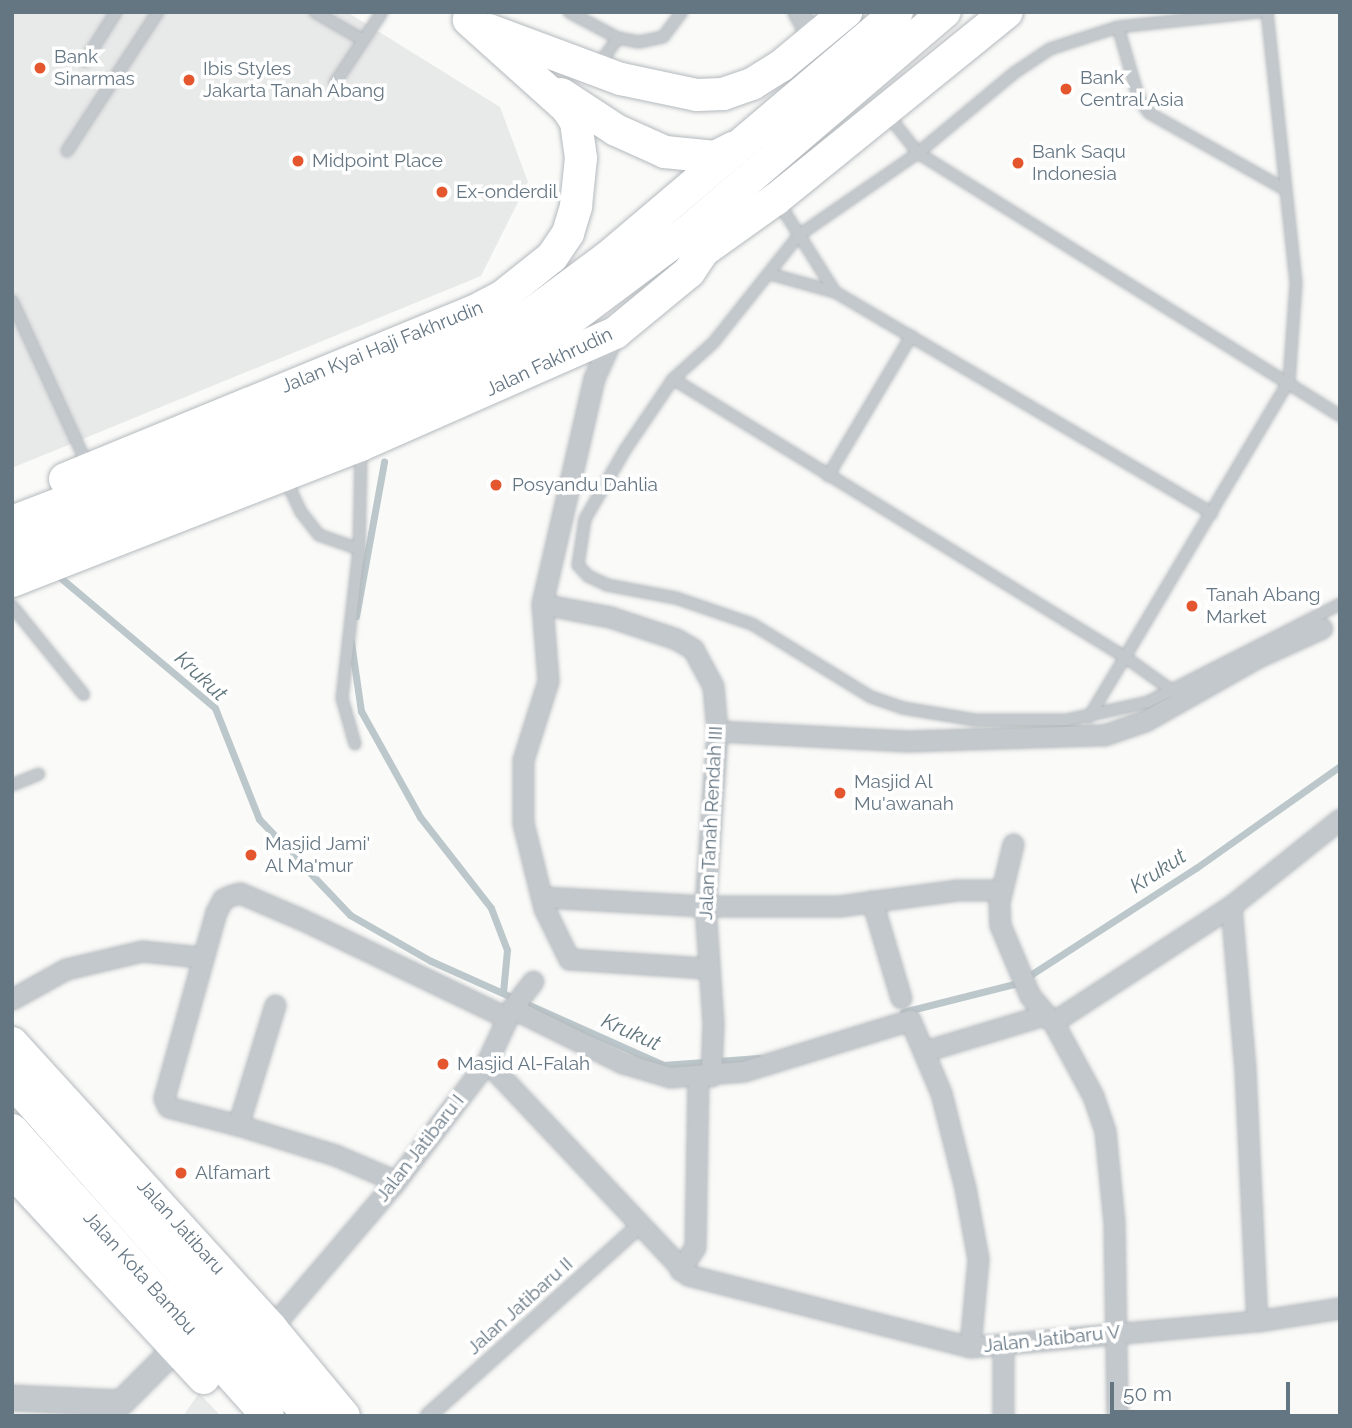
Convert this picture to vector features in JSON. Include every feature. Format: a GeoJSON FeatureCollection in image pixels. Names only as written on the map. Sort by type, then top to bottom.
{"type":"FeatureCollection","features":[{"type":"Feature","properties":{"kind":"main road"},"geometry":{"type":"LineString","coordinates":[[814,40],[845,12]]}},
{"type":"Feature","properties":{"kind":"main road","name":"Jalan Fakhrudin"},"geometry":{"type":"LineString","coordinates":[[12,554],[194,468],[523,320],[608,257],[897,12]]}},
{"type":"Feature","properties":{"kind":"main road","name":"Jalan Fakhrudin"},"geometry":{"type":"LineString","coordinates":[[12,522],[194,468],[384,402],[540,342],[687,232],[945,12]]}},
{"type":"Feature","properties":{"kind":"main road","name":"Jalan Fakhrudin"},"geometry":{"type":"LineString","coordinates":[[12,581],[360,445],[615,333],[689,272],[704,251],[776,199],[1007,12]]}},
{"type":"Feature","properties":{"kind":"main road","name":"Jalan Kyai Haji Fakhrudin"},"geometry":{"type":"LineString","coordinates":[[481,21],[595,70],[662,90],[723,94],[752,84],[814,40]]}},
{"type":"Feature","properties":{"kind":"main road","name":"Jalan Kyai Haji Fakhrudin"},"geometry":{"type":"LineString","coordinates":[[12,501],[473,312],[503,296],[552,257],[568,233],[576,206],[581,138],[567,108],[530,75],[481,21]]}},
{"type":"Feature","properties":{"kind":"main road"},"geometry":{"type":"LineString","coordinates":[[530,75],[617,130],[665,152],[715,157],[738,146]]}},
{"type":"Feature","properties":{"kind":"main road"},"geometry":{"type":"LineString","coordinates":[[540,342],[614,306],[685,257],[704,251]]}},
{"type":"Feature","properties":{"kind":"main road","name":"Jalan Jatibaru"},"geometry":{"type":"LineString","coordinates":[[12,1043],[271,1328],[344,1416]]}},
{"type":"Feature","properties":{"kind":"main road","name":"Jalan Jatibaru"},"geometry":{"type":"LineString","coordinates":[[12,1081],[309,1416]]}},
{"type":"Feature","properties":{"kind":"main road","name":"Jalan Kota Bambu"},"geometry":{"type":"LineString","coordinates":[[12,1130],[268,1416]]}},
{"type":"Feature","properties":{"kind":"main road"},"geometry":{"type":"LineString","coordinates":[[12,1171],[238,1416]]}},
{"type":"Feature","properties":{"kind":"street"},"geometry":{"type":"LineString","coordinates":[[798,12],[814,40]]}},
{"type":"Feature","properties":{"kind":"street"},"geometry":{"type":"LineString","coordinates":[[615,333],[594,378],[542,604],[548,681],[523,760],[523,823],[542,897],[569,959],[706,968]]}},
{"type":"Feature","properties":{"kind":"street","name":"Jalan Tanah Rendah III"},"geometry":{"type":"LineString","coordinates":[[542,604],[610,617],[676,639],[693,649],[713,686],[717,731],[705,906],[709,1068],[695,1247],[684,1273]]}},
{"type":"Feature","properties":{"kind":"street"},"geometry":{"type":"LineString","coordinates":[[717,731],[908,741],[1104,735],[1144,721],[1258,657],[1322,628]]}},
{"type":"Feature","properties":{"kind":"street"},"geometry":{"type":"LineString","coordinates":[[925,1051],[1049,1018],[1231,906],[1340,819]]}},
{"type":"Feature","properties":{"kind":"street"},"geometry":{"type":"LineString","coordinates":[[1013,844],[1002,890],[1000,925],[1031,996],[1049,1018],[1093,1096],[1105,1131],[1114,1222],[1113,1333],[1117,1416]]}},
{"type":"Feature","properties":{"kind":"street"},"geometry":{"type":"LineString","coordinates":[[542,897],[705,906],[839,906],[958,890],[1002,890]]}},
{"type":"Feature","properties":{"kind":"street"},"geometry":{"type":"LineString","coordinates":[[396,1181],[335,1155],[168,1107],[164,1098],[201,957],[223,899],[240,893],[518,1000],[644,1072],[709,1068],[830,1048],[910,1020],[925,1051],[962,1176],[978,1259],[970,1347]]}},
{"type":"Feature","properties":{"kind":"street"},"geometry":{"type":"LineString","coordinates":[[872,901],[901,998]]}},
{"type":"Feature","properties":{"kind":"street"},"geometry":{"type":"LineString","coordinates":[[1231,906],[1245,1070],[1257,1321]]}},
{"type":"Feature","properties":{"kind":"street"},"geometry":{"type":"LineString","coordinates":[[12,999],[66,969],[142,951],[201,957]]}},
{"type":"Feature","properties":{"kind":"street","name":"Jalan Jatibaru I"},"geometry":{"type":"LineString","coordinates":[[271,1328],[396,1181],[487,1062],[518,1000]]}},
{"type":"Feature","properties":{"kind":"street"},"geometry":{"type":"LineString","coordinates":[[238,1125],[275,1004]]}},
{"type":"Feature","properties":{"kind":"street"},"geometry":{"type":"LineString","coordinates":[[487,1062],[684,1273]]}},
{"type":"Feature","properties":{"kind":"street","name":"Jalan Jatibaru II"},"geometry":{"type":"LineString","coordinates":[[428,1416],[639,1226]]}},
{"type":"Feature","properties":{"kind":"street","name":"Jalan Jatibaru V"},"geometry":{"type":"LineString","coordinates":[[684,1273],[970,1347],[1003,1347],[1113,1333],[1257,1321],[1340,1308]]}},
{"type":"Feature","properties":{"kind":"street"},"geometry":{"type":"LineString","coordinates":[[12,1398],[120,1409],[177,1347]]}},
{"type":"Feature","properties":{"kind":"street"},"geometry":{"type":"LineString","coordinates":[[1003,1347],[1003,1416]]}},
{"type":"Feature","properties":{"kind":"lane"},"geometry":{"type":"LineString","coordinates":[[85,61],[116,12]]}},
{"type":"Feature","properties":{"kind":"lane"},"geometry":{"type":"LineString","coordinates":[[67,151],[158,12]]}},
{"type":"Feature","properties":{"kind":"lane"},"geometry":{"type":"LineString","coordinates":[[315,12],[363,40]]}},
{"type":"Feature","properties":{"kind":"lane"},"geometry":{"type":"LineString","coordinates":[[335,83],[382,12]]}},
{"type":"Feature","properties":{"kind":"lane"},"geometry":{"type":"LineString","coordinates":[[569,12],[618,38],[639,42],[663,37],[682,12]]}},
{"type":"Feature","properties":{"kind":"lane"},"geometry":{"type":"LineString","coordinates":[[1259,12],[1118,27],[1050,49],[1014,73],[918,153],[799,235],[713,343],[673,379],[585,519],[578,565],[588,576],[607,585],[701,605],[752,624],[871,697],[903,708],[975,720],[1088,717],[1174,692],[1338,602]]}},
{"type":"Feature","properties":{"kind":"lane"},"geometry":{"type":"LineString","coordinates":[[1088,717],[1289,381],[1296,283],[1267,12]]}},
{"type":"Feature","properties":{"kind":"lane"},"geometry":{"type":"LineString","coordinates":[[1118,27],[1139,99],[1149,113],[1286,190]]}},
{"type":"Feature","properties":{"kind":"lane"},"geometry":{"type":"LineString","coordinates":[[595,70],[618,38]]}},
{"type":"Feature","properties":{"kind":"lane"},"geometry":{"type":"LineString","coordinates":[[886,112],[918,153],[1289,381],[1340,416]]}},
{"type":"Feature","properties":{"kind":"lane"},"geometry":{"type":"LineString","coordinates":[[776,199],[835,292]]}},
{"type":"Feature","properties":{"kind":"lane"},"geometry":{"type":"LineString","coordinates":[[770,274],[835,292],[1212,513]]}},
{"type":"Feature","properties":{"kind":"lane"},"geometry":{"type":"LineString","coordinates":[[12,301],[90,469]]}},
{"type":"Feature","properties":{"kind":"lane"},"geometry":{"type":"LineString","coordinates":[[828,476],[911,336]]}},
{"type":"Feature","properties":{"kind":"lane"},"geometry":{"type":"LineString","coordinates":[[673,379],[1125,657],[1174,692]]}},
{"type":"Feature","properties":{"kind":"lane"},"geometry":{"type":"LineString","coordinates":[[355,744],[342,698],[359,549],[360,445]]}},
{"type":"Feature","properties":{"kind":"lane"},"geometry":{"type":"LineString","coordinates":[[284,474],[301,512],[319,535],[359,549]]}},
{"type":"Feature","properties":{"kind":"lane"},"geometry":{"type":"LineString","coordinates":[[12,606],[84,695]]}},
{"type":"Feature","properties":{"kind":"lane"},"geometry":{"type":"LineString","coordinates":[[12,785],[40,774]]}},
{"type":"Feature","properties":{"kind":"shaded area"},"geometry":{"type":"Polygon","coordinates":[[[12,12],[347,12],[500,107],[528,182],[481,276],[12,468],[12,12]]]}},
{"type":"Feature","properties":{"kind":"shaded area"},"geometry":{"type":"Polygon","coordinates":[[[199,1393],[221,1416],[183,1416],[199,1393]]]}},
{"type":"Feature","properties":{"kind":"waterway"},"geometry":{"type":"LineString","coordinates":[[356,616],[384,462]]}},
{"type":"Feature","properties":{"kind":"waterway","name":"Krukut"},"geometry":{"type":"LineString","coordinates":[[62,579],[215,708],[259,819],[350,915],[431,961],[663,1065],[759,1058]]}},
{"type":"Feature","properties":{"kind":"waterway"},"geometry":{"type":"LineString","coordinates":[[351,642],[361,711],[420,817],[491,908],[507,950],[503,992]]}},
{"type":"Feature","properties":{"kind":"waterway","name":"Krukut"},"geometry":{"type":"LineString","coordinates":[[903,1012],[1018,983],[1196,868],[1340,766]]}},
{"type":"Feature","properties":{"kind":"place","name":"Bank Sinarmas"},"geometry":{"type":"Point","coordinates":[40,68]}},
{"type":"Feature","properties":{"kind":"place","name":"Ibis Styles Jakarta Tanah Abang"},"geometry":{"type":"Point","coordinates":[189,80]}},
{"type":"Feature","properties":{"kind":"place","name":"Bank Central Asia"},"geometry":{"type":"Point","coordinates":[1066,89]}},
{"type":"Feature","properties":{"kind":"place","name":"Midpoint Place"},"geometry":{"type":"Point","coordinates":[298,161]}},
{"type":"Feature","properties":{"kind":"place","name":"Bank Saqu Indonesia"},"geometry":{"type":"Point","coordinates":[1018,163]}},
{"type":"Feature","properties":{"kind":"place","name":"Ex-onderdil"},"geometry":{"type":"Point","coordinates":[442,192]}},
{"type":"Feature","properties":{"kind":"place","name":"Posyandu Dahlia"},"geometry":{"type":"Point","coordinates":[496,485]}},
{"type":"Feature","properties":{"kind":"place","name":"Tanah Abang Market"},"geometry":{"type":"Point","coordinates":[1192,606]}},
{"type":"Feature","properties":{"kind":"place","name":"Masjid Al Mu'awanah"},"geometry":{"type":"Point","coordinates":[840,793]}},
{"type":"Feature","properties":{"kind":"place","name":"Masjid Jami' Al Ma'mur"},"geometry":{"type":"Point","coordinates":[251,855]}},
{"type":"Feature","properties":{"kind":"place","name":"Masjid Al-Falah"},"geometry":{"type":"Point","coordinates":[443,1064]}},
{"type":"Feature","properties":{"kind":"place","name":"Alfamart"},"geometry":{"type":"Point","coordinates":[181,1173]}}]}
